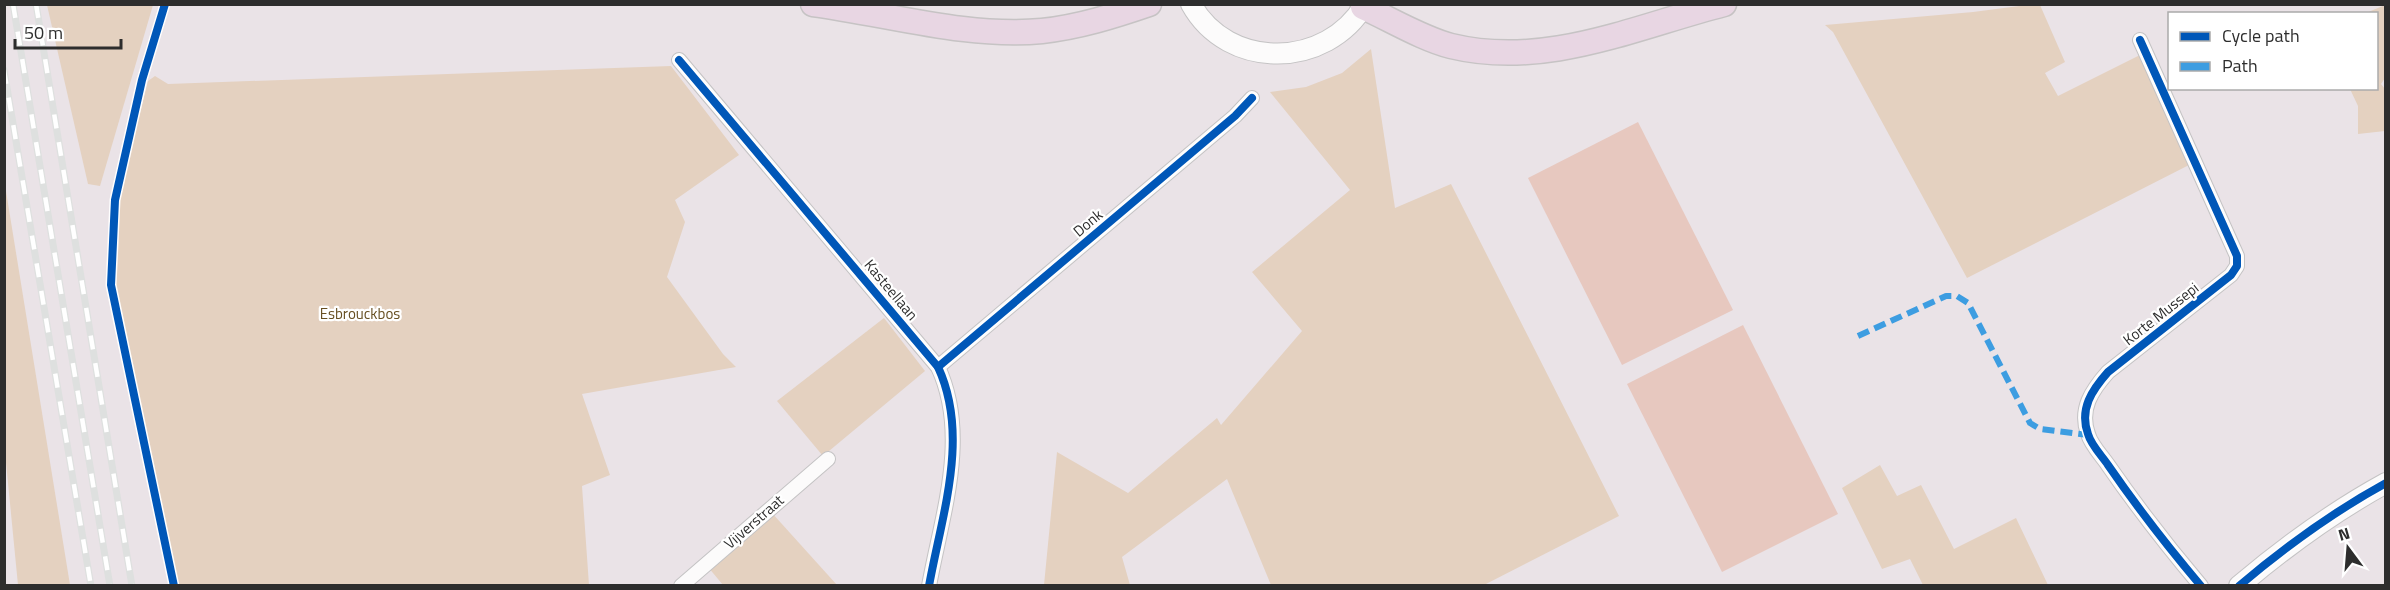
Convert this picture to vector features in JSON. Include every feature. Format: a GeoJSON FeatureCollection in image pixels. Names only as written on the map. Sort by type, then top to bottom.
{"type":"FeatureCollection","features":[{"type":"Feature","properties":{"kind":"highway"},"geometry":{"type":"LineString","coordinates":[[813,4],[972,29],[1007,32],[1069,27],[1149,4]]}},
{"type":"Feature","properties":{"kind":"highway"},"geometry":{"type":"LineString","coordinates":[[1364,6],[1450,46],[1503,53],[1568,49],[1636,32],[1724,4]]}},
{"type":"Feature","properties":{"kind":"main road"},"geometry":{"type":"LineString","coordinates":[[1191,4],[1209,28],[1224,39],[1248,50],[1274,55],[1297,53],[1326,42],[1353,20],[1364,6]]}},
{"type":"Feature","properties":{"kind":"main road"},"geometry":{"type":"LineString","coordinates":[[2239,585],[2287,545],[2385,483]]}},
{"type":"Feature","properties":{"kind":"street","name":"Korte Mussepi"},"geometry":{"type":"LineString","coordinates":[[2140,40],[2237,256],[2237,266],[2231,275],[2108,372],[2092,390],[2086,405],[2086,423],[2088,435],[2126,492],[2201,585]]}},
{"type":"Feature","properties":{"kind":"street","name":"Kasteellaan"},"geometry":{"type":"LineString","coordinates":[[679,60],[938,367],[948,388],[954,421],[954,449],[929,585]]}},
{"type":"Feature","properties":{"kind":"street","name":"Donk"},"geometry":{"type":"LineString","coordinates":[[938,367],[1235,116],[1252,98]]}},
{"type":"Feature","properties":{"kind":"street","name":"Vijverstraat"},"geometry":{"type":"LineString","coordinates":[[681,585],[828,459]]}},
{"type":"Feature","properties":{"kind":"green space"},"geometry":{"type":"Polygon","coordinates":[[[47,5],[153,5],[100,186],[88,184],[47,5]]]}},
{"type":"Feature","properties":{"kind":"green space"},"geometry":{"type":"Polygon","coordinates":[[[2040,5],[2065,62],[2045,73],[2058,96],[2140,55],[2189,165],[1967,278],[1833,32],[1825,25],[2040,5]]]}},
{"type":"Feature","properties":{"kind":"green space"},"geometry":{"type":"Polygon","coordinates":[[[2385,5],[2385,78],[2381,84],[2385,89],[2385,131],[2358,134],[2358,106],[2350,90],[2378,90],[2378,12],[2368,12],[2385,5]]]}},
{"type":"Feature","properties":{"kind":"green space"},"geometry":{"type":"Polygon","coordinates":[[[1371,49],[1395,208],[1451,184],[1619,516],[1484,585],[1271,585],[1227,479],[1122,557],[1130,585],[1044,585],[1057,452],[1128,493],[1217,418],[1221,425],[1302,331],[1252,272],[1350,190],[1270,92],[1306,87],[1342,73],[1371,49]]]}},
{"type":"Feature","properties":{"kind":"green space","name":"Esbrouckbos"},"geometry":{"type":"Polygon","coordinates":[[[671,66],[739,155],[675,200],[685,222],[667,277],[723,354],[736,367],[582,394],[610,475],[582,486],[589,585],[176,585],[113,285],[118,201],[148,81],[155,76],[168,84],[671,66]]]}},
{"type":"Feature","properties":{"kind":"green space"},"geometry":{"type":"Polygon","coordinates":[[[5,185],[70,585],[18,585],[4,442],[5,185]]]}},
{"type":"Feature","properties":{"kind":"green space"},"geometry":{"type":"Polygon","coordinates":[[[884,318],[925,371],[823,456],[777,401],[884,318]]]}},
{"type":"Feature","properties":{"kind":"green space"},"geometry":{"type":"Polygon","coordinates":[[[1880,465],[1897,496],[1921,485],[1954,549],[2016,518],[2048,585],[1923,585],[1910,559],[1882,569],[1842,488],[1880,465]]]}},
{"type":"Feature","properties":{"kind":"green space"},"geometry":{"type":"Polygon","coordinates":[[[772,513],[837,585],[723,585],[708,567],[772,513]]]}},
{"type":"Feature","properties":{"kind":"shaded area"},"geometry":{"type":"Polygon","coordinates":[[[1638,122],[1733,310],[1622,365],[1528,178],[1638,122]]]}},
{"type":"Feature","properties":{"kind":"shaded area"},"geometry":{"type":"Polygon","coordinates":[[[1743,325],[1838,514],[1722,572],[1627,384],[1743,325]]]}},
{"type":"Feature","properties":{"kind":"railway"},"geometry":{"type":"LineString","coordinates":[[13,4],[110,586]]}},
{"type":"Feature","properties":{"kind":"railway"},"geometry":{"type":"LineString","coordinates":[[36,4],[132,586]]}},
{"type":"Feature","properties":{"kind":"railway"},"geometry":{"type":"LineString","coordinates":[[4,70],[91,586]]}},
{"type":"Feature","properties":{"kind":"marked path"},"geometry":{"type":"LineString","coordinates":[[1858,336],[1946,296],[1957,296],[1968,303],[2030,423],[2040,429],[2088,435]]}},
{"type":"Feature","properties":{"kind":"cycle path"},"geometry":{"type":"LineString","coordinates":[[165,4],[142,80],[115,200],[111,285],[174,586]]}},
{"type":"Feature","properties":{"kind":"cycle path"},"geometry":{"type":"LineString","coordinates":[[2140,40],[2237,256],[2237,266],[2231,275],[2108,372],[2089,400],[2085,416],[2086,425],[2089,438],[2097,450],[2153,527],[2201,586]]}},
{"type":"Feature","properties":{"kind":"cycle path"},"geometry":{"type":"LineString","coordinates":[[679,60],[938,367],[947,393],[952,420],[953,448],[946,503],[929,586]]}},
{"type":"Feature","properties":{"kind":"cycle path"},"geometry":{"type":"LineString","coordinates":[[938,367],[1235,116],[1252,98]]}},
{"type":"Feature","properties":{"kind":"cycle path"},"geometry":{"type":"LineString","coordinates":[[2239,586],[2310,531],[2386,483]]}}]}
